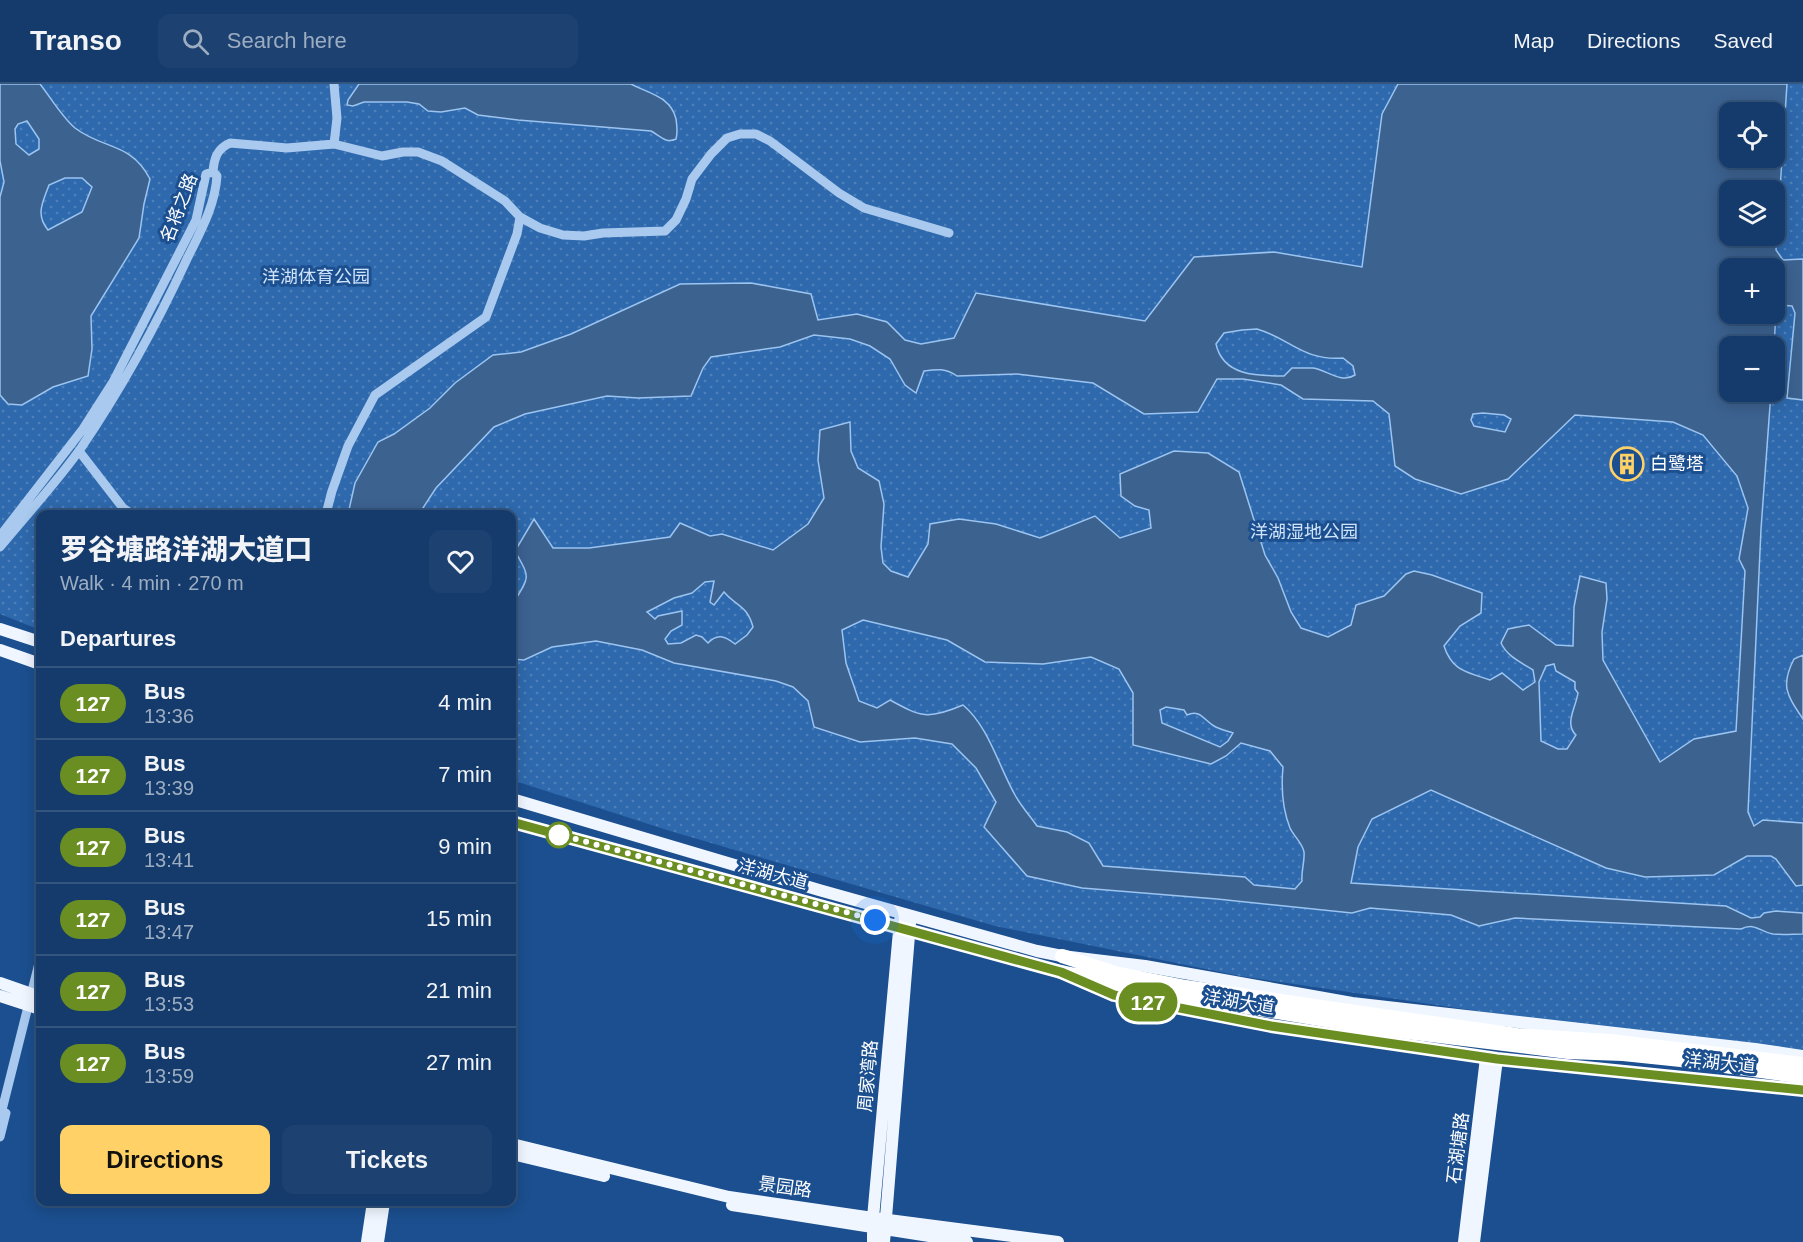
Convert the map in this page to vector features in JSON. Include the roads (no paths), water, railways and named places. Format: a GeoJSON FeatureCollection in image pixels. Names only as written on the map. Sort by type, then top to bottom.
{"type":"FeatureCollection","features":[{"type":"Feature","properties":{"kind":"highway"},"geometry":{"type":"LineString","coordinates":[[1062,956],[1186,992],[1374,1028],[1568,1052],[1623,1054],[1681,1060],[1803,1077]]}},
{"type":"Feature","properties":{"kind":"highway"},"geometry":{"type":"LineString","coordinates":[[1061,972],[1186,992],[1517,1035],[1610,1041],[1803,1064]]}},
{"type":"Feature","properties":{"kind":"main road"},"geometry":{"type":"LineString","coordinates":[[0,629],[36,641]]}},
{"type":"Feature","properties":{"kind":"main road"},"geometry":{"type":"LineString","coordinates":[[0,650],[36,663]]}},
{"type":"Feature","properties":{"kind":"main road","name":"洋湖大道"},"geometry":{"type":"LineString","coordinates":[[516,800],[906,914],[1062,956],[1145,966],[1352,1003],[1803,1056]]}},
{"type":"Feature","properties":{"kind":"main road","name":"洋湖大道"},"geometry":{"type":"LineString","coordinates":[[516,823],[1061,972],[1114,995],[1271,1026],[1492,1058],[1803,1090]]}},
{"type":"Feature","properties":{"kind":"main road","name":"周家湾路"},"geometry":{"type":"LineString","coordinates":[[873,1242],[881,1228],[906,914]]}},
{"type":"Feature","properties":{"kind":"main road"},"geometry":{"type":"LineString","coordinates":[[0,983],[35,1001]]}},
{"type":"Feature","properties":{"kind":"main road"},"geometry":{"type":"LineString","coordinates":[[0,996],[35,1001]]}},
{"type":"Feature","properties":{"kind":"main road","name":"石湖塘路"},"geometry":{"type":"LineString","coordinates":[[1464,1242],[1492,1058]]}},
{"type":"Feature","properties":{"kind":"main road","name":"石湖塘路"},"geometry":{"type":"LineString","coordinates":[[1474,1242],[1492,1058]]}},
{"type":"Feature","properties":{"kind":"main road","name":"景园路"},"geometry":{"type":"LineString","coordinates":[[516,1145],[729,1197],[881,1228],[1058,1242]]}},
{"type":"Feature","properties":{"kind":"main road","name":"景园路"},"geometry":{"type":"LineString","coordinates":[[516,1155],[728,1204],[967,1242]]}},
{"type":"Feature","properties":{"kind":"main road"},"geometry":{"type":"LineString","coordinates":[[368,1242],[372,1206]]}},
{"type":"Feature","properties":{"kind":"main road"},"geometry":{"type":"LineString","coordinates":[[378,1242],[383,1206]]}},
{"type":"Feature","properties":{"kind":"street"},"geometry":{"type":"LineString","coordinates":[[334,84],[338,118],[334,144]]}},
{"type":"Feature","properties":{"kind":"street"},"geometry":{"type":"LineString","coordinates":[[213,171],[214,158],[222,147],[230,143],[287,148],[334,144],[382,156],[418,152],[442,160],[505,201],[520,217],[540,228],[563,235],[664,231],[676,220],[692,179],[711,154],[727,138],[740,134],[756,134],[770,141],[839,193],[864,208],[949,233]]}},
{"type":"Feature","properties":{"kind":"street","name":"名将之路"},"geometry":{"type":"LineString","coordinates":[[0,536],[83,429],[113,382],[196,220],[206,174],[213,171],[217,176],[216,194],[168,300],[116,393],[79,451],[0,547]]}},
{"type":"Feature","properties":{"kind":"street"},"geometry":{"type":"LineString","coordinates":[[327,510],[348,446],[375,395],[486,317],[518,234],[520,217]]}},
{"type":"Feature","properties":{"kind":"street"},"geometry":{"type":"LineString","coordinates":[[79,451],[126,510]]}},
{"type":"Feature","properties":{"kind":"street"},"geometry":{"type":"LineString","coordinates":[[0,1118],[35,1001]]}},
{"type":"Feature","properties":{"kind":"street"},"geometry":{"type":"LineString","coordinates":[[0,1137],[35,1001]]}},
{"type":"Feature","properties":{"kind":"place","name":"白鹭塔"},"geometry":{"type":"Point","coordinates":[1627,464]}},
{"type":"Feature","properties":{"kind":"park label","name":"洋湖体育公园"},"geometry":{"type":"Point","coordinates":[316,277]}},
{"type":"Feature","properties":{"kind":"park label","name":"洋湖湿地公园"},"geometry":{"type":"Point","coordinates":[1304,532]}}]}
